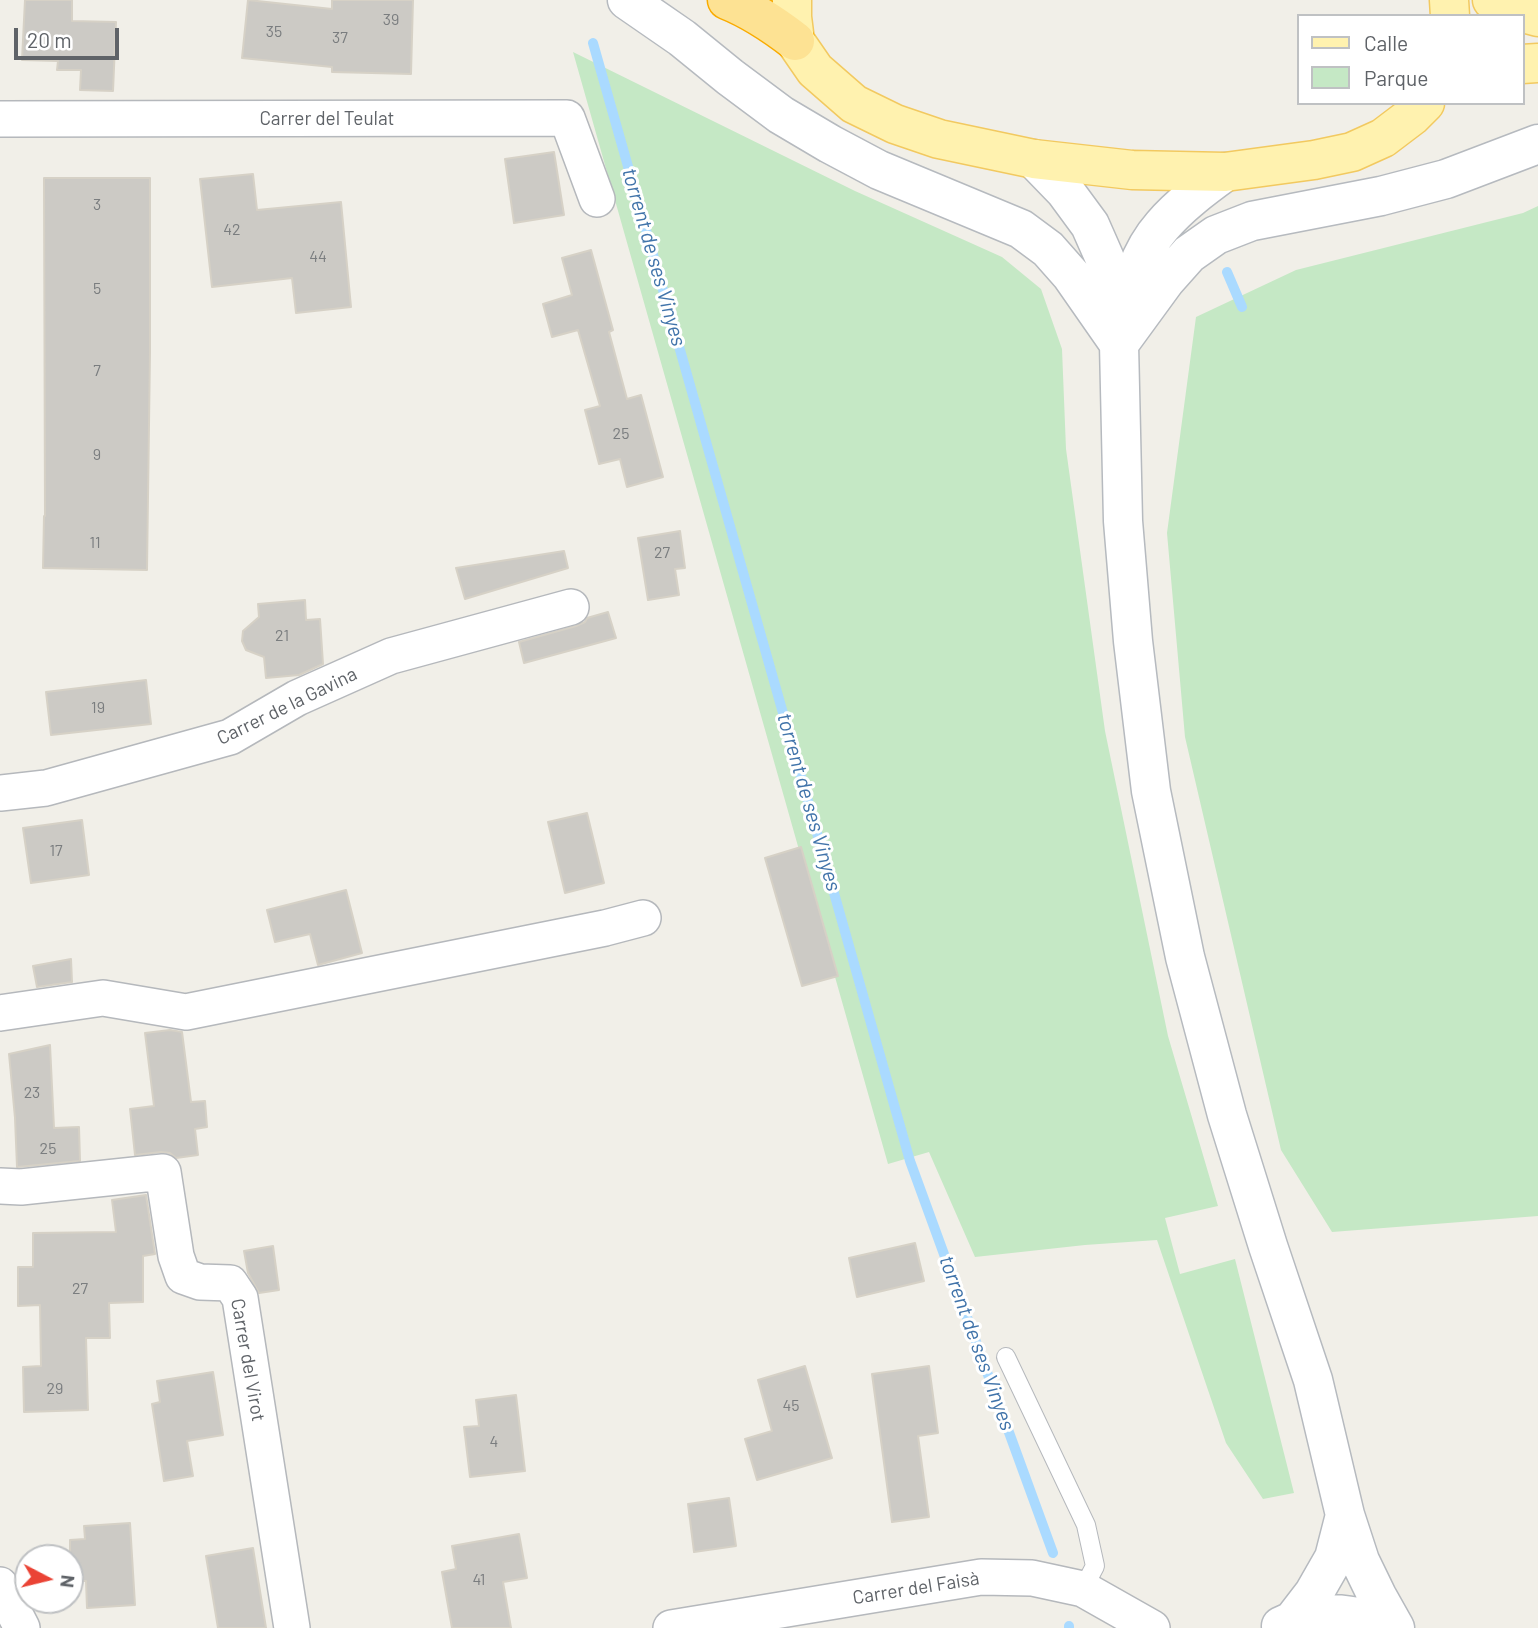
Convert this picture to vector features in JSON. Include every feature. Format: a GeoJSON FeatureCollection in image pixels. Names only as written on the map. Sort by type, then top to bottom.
{"type":"FeatureCollection","features":[{"type":"Feature","properties":{"kind":"highway"},"geometry":{"type":"LineString","coordinates":[[727,0],[769,21],[795,41]]}},
{"type":"Feature","properties":{"kind":"main road"},"geometry":{"type":"LineString","coordinates":[[627,0],[682,38],[781,115],[879,170],[1021,229],[1048,249],[1072,275],[1119,344]]}},
{"type":"Feature","properties":{"kind":"main road"},"geometry":{"type":"LineString","coordinates":[[792,0],[795,41],[815,70],[854,104],[895,124],[939,139],[1034,159],[1132,170],[1225,172],[1314,160],[1352,152],[1383,138],[1412,117],[1423,105]]}},
{"type":"Feature","properties":{"kind":"main road"},"geometry":{"type":"LineString","coordinates":[[1492,0],[1512,10],[1538,17]]}},
{"type":"Feature","properties":{"kind":"main road"},"geometry":{"type":"LineString","coordinates":[[1119,344],[1165,281],[1189,254],[1216,235],[1252,221],[1381,196],[1446,179],[1538,144]]}},
{"type":"Feature","properties":{"kind":"main road"},"geometry":{"type":"LineString","coordinates":[[1034,159],[1065,191],[1090,225],[1105,259],[1114,295],[1119,344],[1123,521],[1133,641],[1151,790],[1185,957],[1227,1115],[1314,1380],[1345,1515],[1360,1561],[1395,1628]]}},
{"type":"Feature","properties":{"kind":"main road"},"geometry":{"type":"LineString","coordinates":[[1119,344],[1128,295],[1143,254],[1161,226],[1225,172]]}},
{"type":"Feature","properties":{"kind":"main road"},"geometry":{"type":"LineString","coordinates":[[1285,1624],[1314,1593],[1334,1558],[1345,1515]]}},
{"type":"Feature","properties":{"kind":"main road"},"geometry":{"type":"LineString","coordinates":[[1285,1624],[1330,1614],[1366,1619],[1386,1628]]}},
{"type":"Feature","properties":{"kind":"street","name":"Carrer del Teulat"},"geometry":{"type":"LineString","coordinates":[[0,119],[567,118],[597,199]]}},
{"type":"Feature","properties":{"kind":"street","name":"Carrer de la Gavina"},"geometry":{"type":"LineString","coordinates":[[0,793],[46,788],[230,737],[298,698],[391,656],[571,607]]}},
{"type":"Feature","properties":{"kind":"street"},"geometry":{"type":"LineString","coordinates":[[0,1013],[103,998],[186,1012],[592,931],[643,918]]}},
{"type":"Feature","properties":{"kind":"street","name":"Carrer del Virot"},"geometry":{"type":"LineString","coordinates":[[0,1186],[33,1186],[163,1172],[176,1256],[183,1276],[200,1282],[230,1283],[240,1298],[292,1628]]}},
{"type":"Feature","properties":{"kind":"street","name":"Carrer del Faisà"},"geometry":{"type":"LineString","coordinates":[[671,1628],[981,1577],[1032,1578],[1083,1589],[1152,1628]]}},
{"type":"Feature","properties":{"kind":"street"},"geometry":{"type":"LineString","coordinates":[[0,1585],[22,1628]]}},
{"type":"Feature","properties":{"kind":"lane"},"geometry":{"type":"LineString","coordinates":[[1006,1357],[1086,1525],[1095,1566],[1083,1589]]}},
{"type":"Feature","properties":{"kind":"green space"},"geometry":{"type":"Polygon","coordinates":[[[573,52],[855,191],[1002,257],[1041,289],[1062,349],[1066,449],[1105,731],[1168,1036],[1218,1206],[1165,1218],[1180,1274],[1235,1259],[1294,1493],[1263,1499],[1226,1443],[1157,1240],[975,1257],[929,1152],[888,1164],[573,52]]]}},
{"type":"Feature","properties":{"kind":"green space"},"geometry":{"type":"Polygon","coordinates":[[[1538,206],[1538,1216],[1332,1232],[1281,1150],[1185,737],[1167,533],[1196,317],[1296,270],[1523,213],[1538,206]]]}},
{"type":"Feature","properties":{"kind":"building"},"geometry":{"type":"Polygon","coordinates":[[[25,0],[72,0],[72,21],[116,22],[113,91],[80,90],[81,70],[57,70],[58,61],[22,60],[25,0]]]}},
{"type":"Feature","properties":{"kind":"building"},"geometry":{"type":"Polygon","coordinates":[[[248,0],[332,9],[332,0],[413,0],[411,74],[332,72],[332,67],[242,58],[248,0]]]}},
{"type":"Feature","properties":{"kind":"building"},"geometry":{"type":"Polygon","coordinates":[[[554,152],[564,215],[514,223],[505,159],[554,152]]]}},
{"type":"Feature","properties":{"kind":"building"},"geometry":{"type":"Polygon","coordinates":[[[253,174],[257,210],[341,202],[351,307],[296,313],[292,278],[212,287],[200,179],[253,174]]]}},
{"type":"Feature","properties":{"kind":"building"},"geometry":{"type":"Polygon","coordinates":[[[44,178],[150,178],[147,570],[43,568],[44,178]]]}},
{"type":"Feature","properties":{"kind":"building"},"geometry":{"type":"Polygon","coordinates":[[[591,250],[613,330],[609,332],[627,399],[641,395],[663,477],[627,487],[620,459],[599,464],[585,410],[600,406],[578,330],[552,337],[543,304],[572,295],[562,258],[591,250]]]}},
{"type":"Feature","properties":{"kind":"building"},"geometry":{"type":"Polygon","coordinates":[[[680,531],[685,568],[675,569],[679,595],[648,600],[638,538],[680,531]]]}},
{"type":"Feature","properties":{"kind":"building"},"geometry":{"type":"Polygon","coordinates":[[[564,551],[568,568],[465,599],[456,568],[564,551]]]}},
{"type":"Feature","properties":{"kind":"building"},"geometry":{"type":"Polygon","coordinates":[[[305,600],[306,620],[320,619],[323,664],[299,675],[266,678],[264,657],[246,650],[242,641],[243,631],[259,617],[258,604],[305,600]]]}},
{"type":"Feature","properties":{"kind":"building"},"geometry":{"type":"Polygon","coordinates":[[[608,612],[616,638],[524,663],[519,642],[576,626],[587,618],[608,612]]]}},
{"type":"Feature","properties":{"kind":"building"},"geometry":{"type":"Polygon","coordinates":[[[146,680],[151,724],[51,735],[46,692],[146,680]]]}},
{"type":"Feature","properties":{"kind":"building"},"geometry":{"type":"Polygon","coordinates":[[[587,813],[604,883],[565,893],[548,822],[587,813]]]}},
{"type":"Feature","properties":{"kind":"building"},"geometry":{"type":"Polygon","coordinates":[[[82,820],[89,875],[31,883],[23,828],[82,820]]]}},
{"type":"Feature","properties":{"kind":"building"},"geometry":{"type":"Polygon","coordinates":[[[801,847],[838,976],[802,986],[765,858],[801,847]]]}},
{"type":"Feature","properties":{"kind":"building"},"geometry":{"type":"Polygon","coordinates":[[[346,890],[362,953],[318,965],[310,934],[275,942],[267,910],[346,890]]]}},
{"type":"Feature","properties":{"kind":"building"},"geometry":{"type":"Polygon","coordinates":[[[71,959],[72,982],[37,987],[33,966],[71,959]]]}},
{"type":"Feature","properties":{"kind":"building"},"geometry":{"type":"Polygon","coordinates":[[[170,1030],[182,1032],[191,1102],[205,1101],[207,1127],[195,1129],[198,1155],[176,1158],[170,1153],[161,1152],[135,1155],[130,1109],[154,1106],[145,1033],[170,1030]]]}},
{"type":"Feature","properties":{"kind":"building"},"geometry":{"type":"Polygon","coordinates":[[[50,1045],[54,1128],[79,1127],[80,1161],[17,1167],[9,1054],[50,1045]]]}},
{"type":"Feature","properties":{"kind":"building"},"geometry":{"type":"Polygon","coordinates":[[[146,1195],[155,1254],[143,1256],[143,1302],[109,1303],[110,1338],[86,1338],[88,1410],[24,1412],[23,1367],[41,1366],[40,1305],[18,1306],[18,1267],[33,1267],[33,1233],[116,1232],[112,1200],[146,1195]]]}},
{"type":"Feature","properties":{"kind":"building"},"geometry":{"type":"Polygon","coordinates":[[[915,1243],[924,1281],[857,1297],[849,1258],[915,1243]]]}},
{"type":"Feature","properties":{"kind":"building"},"geometry":{"type":"Polygon","coordinates":[[[273,1246],[279,1290],[259,1293],[248,1273],[244,1251],[273,1246]]]}},
{"type":"Feature","properties":{"kind":"building"},"geometry":{"type":"Polygon","coordinates":[[[805,1366],[832,1458],[757,1480],[745,1439],[772,1431],[758,1380],[805,1366]]]}},
{"type":"Feature","properties":{"kind":"building"},"geometry":{"type":"Polygon","coordinates":[[[929,1366],[938,1433],[918,1436],[929,1517],[892,1522],[872,1374],[929,1366]]]}},
{"type":"Feature","properties":{"kind":"building"},"geometry":{"type":"Polygon","coordinates":[[[213,1372],[223,1435],[187,1441],[193,1476],[164,1481],[152,1404],[160,1402],[157,1381],[213,1372]]]}},
{"type":"Feature","properties":{"kind":"building"},"geometry":{"type":"Polygon","coordinates":[[[516,1395],[525,1471],[470,1477],[464,1427],[479,1426],[476,1400],[516,1395]]]}},
{"type":"Feature","properties":{"kind":"building"},"geometry":{"type":"Polygon","coordinates":[[[729,1498],[736,1546],[694,1552],[688,1504],[729,1498]]]}},
{"type":"Feature","properties":{"kind":"building"},"geometry":{"type":"Polygon","coordinates":[[[130,1523],[135,1605],[87,1608],[84,1544],[70,1544],[70,1540],[85,1539],[84,1526],[130,1523]]]}},
{"type":"Feature","properties":{"kind":"building"},"geometry":{"type":"Polygon","coordinates":[[[519,1534],[527,1578],[503,1582],[511,1628],[452,1628],[442,1572],[456,1569],[452,1546],[519,1534]]]}},
{"type":"Feature","properties":{"kind":"building"},"geometry":{"type":"Polygon","coordinates":[[[253,1548],[266,1628],[218,1628],[206,1556],[253,1548]]]}},
{"type":"Feature","properties":{"kind":"waterway","name":"torrent de ses Vinyes"},"geometry":{"type":"LineString","coordinates":[[593,43],[910,1161],[1053,1553]]}},
{"type":"Feature","properties":{"kind":"waterway"},"geometry":{"type":"LineString","coordinates":[[1227,272],[1242,307]]}}]}
